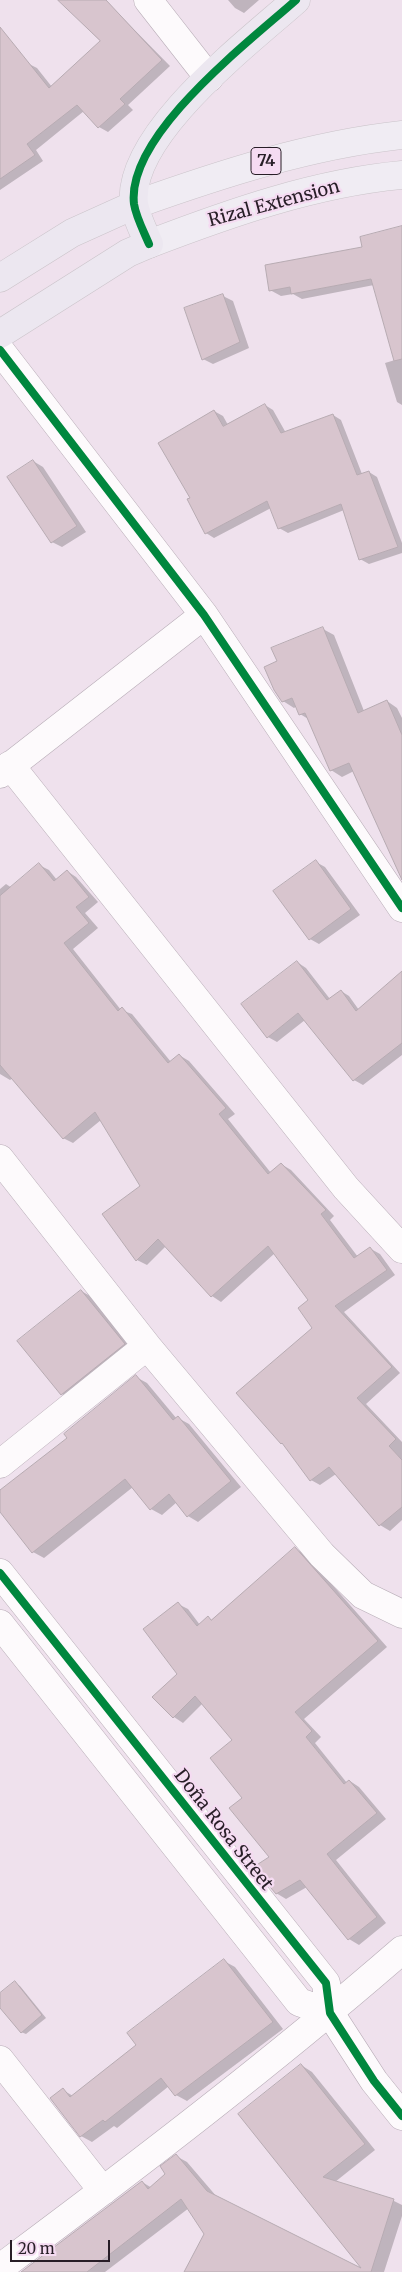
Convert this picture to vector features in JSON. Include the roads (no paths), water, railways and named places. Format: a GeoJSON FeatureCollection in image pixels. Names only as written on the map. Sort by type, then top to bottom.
{"type":"FeatureCollection","features":[{"type":"Feature","properties":{"kind":"highway"},"geometry":{"type":"LineString","coordinates":[[149,244],[134,205],[136,178],[148,150],[165,124],[209,78],[296,0]]}},
{"type":"Feature","properties":{"kind":"highway","name":"74"},"geometry":{"type":"LineString","coordinates":[[0,278],[72,233],[134,205]]}},
{"type":"Feature","properties":{"kind":"highway","name":"74"},"geometry":{"type":"LineString","coordinates":[[0,334],[128,253],[149,244]]}},
{"type":"Feature","properties":{"kind":"main road","name":"74"},"geometry":{"type":"LineString","coordinates":[[134,205],[206,179],[265,161],[402,135]]}},
{"type":"Feature","properties":{"kind":"main road","name":"Rizal Extension"},"geometry":{"type":"LineString","coordinates":[[149,244],[221,217],[278,200],[331,187],[402,175]]}},
{"type":"Feature","properties":{"kind":"street"},"geometry":{"type":"LineString","coordinates":[[148,0],[209,78]]}},
{"type":"Feature","properties":{"kind":"street"},"geometry":{"type":"LineString","coordinates":[[0,350],[204,615],[402,908]]}},
{"type":"Feature","properties":{"kind":"street"},"geometry":{"type":"LineString","coordinates":[[204,615],[5,769],[346,1188],[402,1249]]}},
{"type":"Feature","properties":{"kind":"street"},"geometry":{"type":"LineString","coordinates":[[0,1159],[148,1346],[322,1555],[363,1595],[402,1614]]}},
{"type":"Feature","properties":{"kind":"street"},"geometry":{"type":"LineString","coordinates":[[0,1464],[148,1346]]}},
{"type":"Feature","properties":{"kind":"street","name":"Doña Rosa Street"},"geometry":{"type":"LineString","coordinates":[[0,1573],[326,1983],[330,2013],[374,2082],[402,2116]]}},
{"type":"Feature","properties":{"kind":"street"},"geometry":{"type":"LineString","coordinates":[[0,1624],[299,2002],[330,2013]]}},
{"type":"Feature","properties":{"kind":"street"},"geometry":{"type":"LineString","coordinates":[[0,2268],[103,2192],[330,2013],[402,1950]]}},
{"type":"Feature","properties":{"kind":"street"},"geometry":{"type":"LineString","coordinates":[[0,2060],[103,2192]]}}]}
